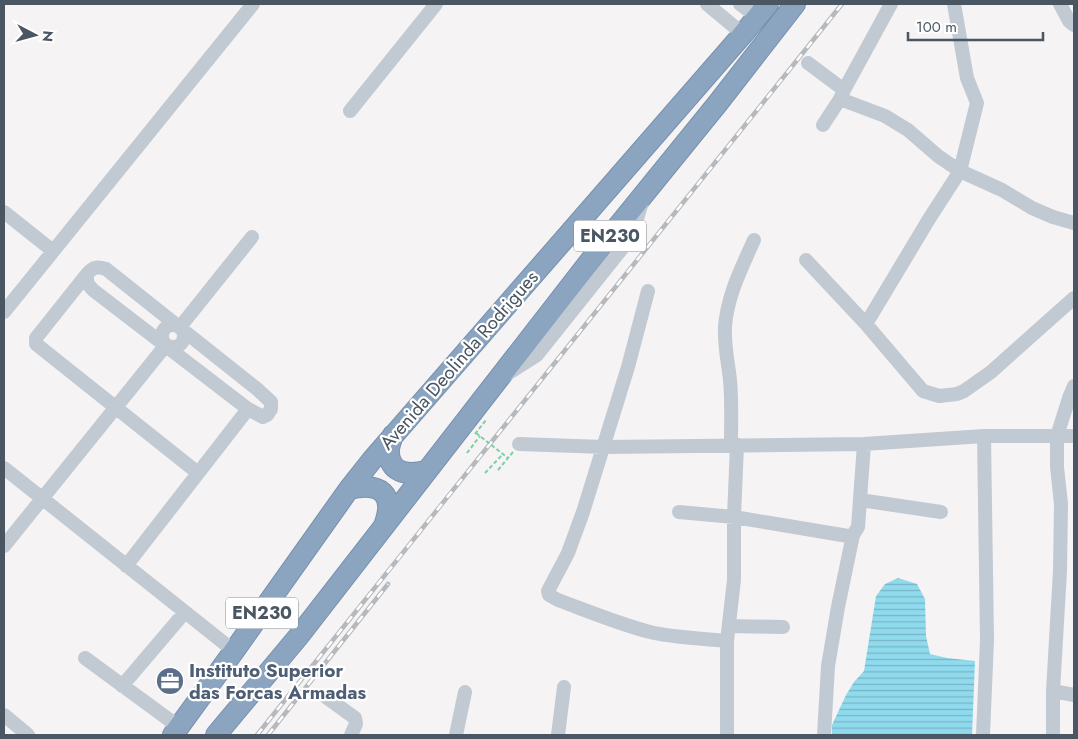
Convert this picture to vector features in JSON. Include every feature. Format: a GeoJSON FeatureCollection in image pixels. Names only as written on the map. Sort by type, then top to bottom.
{"type":"FeatureCollection","features":[{"type":"Feature","properties":{"kind":"highway","name":"Avenida Deolinda Rodrigues"},"geometry":{"type":"LineString","coordinates":[[216,735],[298,637],[496,381],[795,4]]}},
{"type":"Feature","properties":{"kind":"highway","name":"Avenida Deolinda Rodrigues"},"geometry":{"type":"LineString","coordinates":[[176,731],[349,489],[393,435],[763,11]]}},
{"type":"Feature","properties":{"kind":"highway"},"geometry":{"type":"LineString","coordinates":[[393,435],[388,454],[395,467],[409,474],[426,471]]}},
{"type":"Feature","properties":{"kind":"highway"},"geometry":{"type":"LineString","coordinates":[[349,489],[368,486],[382,491],[389,505],[384,528]]}},
{"type":"Feature","properties":{"kind":"street"},"geometry":{"type":"LineString","coordinates":[[4,312],[253,4]]}},
{"type":"Feature","properties":{"kind":"street"},"geometry":{"type":"LineString","coordinates":[[350,111],[436,4]]}},
{"type":"Feature","properties":{"kind":"street"},"geometry":{"type":"LineString","coordinates":[[706,4],[743,34]]}},
{"type":"Feature","properties":{"kind":"street"},"geometry":{"type":"LineString","coordinates":[[740,4],[763,11]]}},
{"type":"Feature","properties":{"kind":"street"},"geometry":{"type":"LineString","coordinates":[[823,126],[891,4]]}},
{"type":"Feature","properties":{"kind":"street"},"geometry":{"type":"LineString","coordinates":[[866,324],[928,219],[960,170],[978,103],[967,78],[954,4]]}},
{"type":"Feature","properties":{"kind":"street"},"geometry":{"type":"LineString","coordinates":[[1060,4],[1069,21],[1074,26]]}},
{"type":"Feature","properties":{"kind":"street"},"geometry":{"type":"LineString","coordinates":[[808,63],[842,94],[908,130],[938,156],[960,170],[1053,218],[1074,223]]}},
{"type":"Feature","properties":{"kind":"street"},"geometry":{"type":"LineString","coordinates":[[4,212],[53,251]]}},
{"type":"Feature","properties":{"kind":"street"},"geometry":{"type":"LineString","coordinates":[[180,327],[252,237]]}},
{"type":"Feature","properties":{"kind":"street"},"geometry":{"type":"LineString","coordinates":[[727,735],[727,640],[734,580],[734,445],[725,326],[735,285],[754,240]]}},
{"type":"Feature","properties":{"kind":"street"},"geometry":{"type":"LineString","coordinates":[[806,260],[866,324],[923,391],[939,396],[957,394],[964,391],[991,372],[1074,298]]}},
{"type":"Feature","properties":{"kind":"street"},"geometry":{"type":"LineString","coordinates":[[87,274],[87,283],[93,290],[248,410],[262,417],[268,415],[271,409],[271,402],[106,268],[92,268],[87,274],[36,338],[36,344],[198,473]]}},
{"type":"Feature","properties":{"kind":"street"},"geometry":{"type":"LineString","coordinates":[[648,291],[628,367],[580,520],[568,553],[548,591],[549,595],[558,600],[629,626],[676,636],[727,640]]}},
{"type":"Feature","properties":{"kind":"street"},"geometry":{"type":"LineString","coordinates":[[166,345],[161,336],[164,328],[170,324],[180,327]]}},
{"type":"Feature","properties":{"kind":"street"},"geometry":{"type":"LineString","coordinates":[[4,546],[166,345]]}},
{"type":"Feature","properties":{"kind":"street"},"geometry":{"type":"LineString","coordinates":[[1052,735],[1060,571],[1061,504],[1057,467],[1057,436],[1074,386]]}},
{"type":"Feature","properties":{"kind":"street"},"geometry":{"type":"LineString","coordinates":[[126,566],[248,410]]}},
{"type":"Feature","properties":{"kind":"street"},"geometry":{"type":"LineString","coordinates":[[519,444],[604,446],[864,444],[984,436],[1074,436]]}},
{"type":"Feature","properties":{"kind":"street"},"geometry":{"type":"LineString","coordinates":[[983,735],[987,640],[984,436]]}},
{"type":"Feature","properties":{"kind":"street"},"geometry":{"type":"LineString","coordinates":[[824,735],[828,666],[853,535],[858,527],[864,444]]}},
{"type":"Feature","properties":{"kind":"street"},"geometry":{"type":"LineString","coordinates":[[6,474],[41,499],[234,652]]}},
{"type":"Feature","properties":{"kind":"street"},"geometry":{"type":"LineString","coordinates":[[860,500],[941,512]]}},
{"type":"Feature","properties":{"kind":"street"},"geometry":{"type":"LineString","coordinates":[[679,512],[734,517],[848,536],[853,535]]}},
{"type":"Feature","properties":{"kind":"street"},"geometry":{"type":"LineString","coordinates":[[122,686],[185,612]]}},
{"type":"Feature","properties":{"kind":"street"},"geometry":{"type":"LineString","coordinates":[[729,626],[784,627]]}},
{"type":"Feature","properties":{"kind":"street"},"geometry":{"type":"LineString","coordinates":[[85,658],[176,731]]}},
{"type":"Feature","properties":{"kind":"street"},"geometry":{"type":"LineString","coordinates":[[558,735],[564,687]]}},
{"type":"Feature","properties":{"kind":"street"},"geometry":{"type":"LineString","coordinates":[[1053,691],[1074,695]]}},
{"type":"Feature","properties":{"kind":"street"},"geometry":{"type":"LineString","coordinates":[[456,735],[465,692]]}},
{"type":"Feature","properties":{"kind":"street"},"geometry":{"type":"LineString","coordinates":[[326,697],[355,718],[356,724],[351,735]]}},
{"type":"Feature","properties":{"kind":"street"},"geometry":{"type":"LineString","coordinates":[[4,715],[28,735]]}},
{"type":"Feature","properties":{"kind":"path"},"geometry":{"type":"LineString","coordinates":[[471,439],[486,420]]}},
{"type":"Feature","properties":{"kind":"path"},"geometry":{"type":"LineString","coordinates":[[476,433],[508,458]]}},
{"type":"Feature","properties":{"kind":"path"},"geometry":{"type":"LineString","coordinates":[[467,453],[480,436]]}},
{"type":"Feature","properties":{"kind":"path"},"geometry":{"type":"LineString","coordinates":[[498,470],[519,444]]}},
{"type":"Feature","properties":{"kind":"path"},"geometry":{"type":"LineString","coordinates":[[485,473],[502,454]]}},
{"type":"Feature","properties":{"kind":"water"},"geometry":{"type":"Polygon","coordinates":[[[898,578],[917,584],[925,599],[926,636],[930,654],[975,661],[972,735],[832,735],[832,725],[846,695],[864,671],[876,596],[885,584],[898,578]]]}},
{"type":"Feature","properties":{"kind":"railway"},"geometry":{"type":"LineString","coordinates":[[257,735],[842,4]]}},
{"type":"Feature","properties":{"kind":"railway"},"geometry":{"type":"LineString","coordinates":[[268,735],[388,584]]}},
{"type":"Feature","properties":{"kind":"place","name":"Instituto Superior das Forcas Armadas"},"geometry":{"type":"Point","coordinates":[170,681]}}]}
